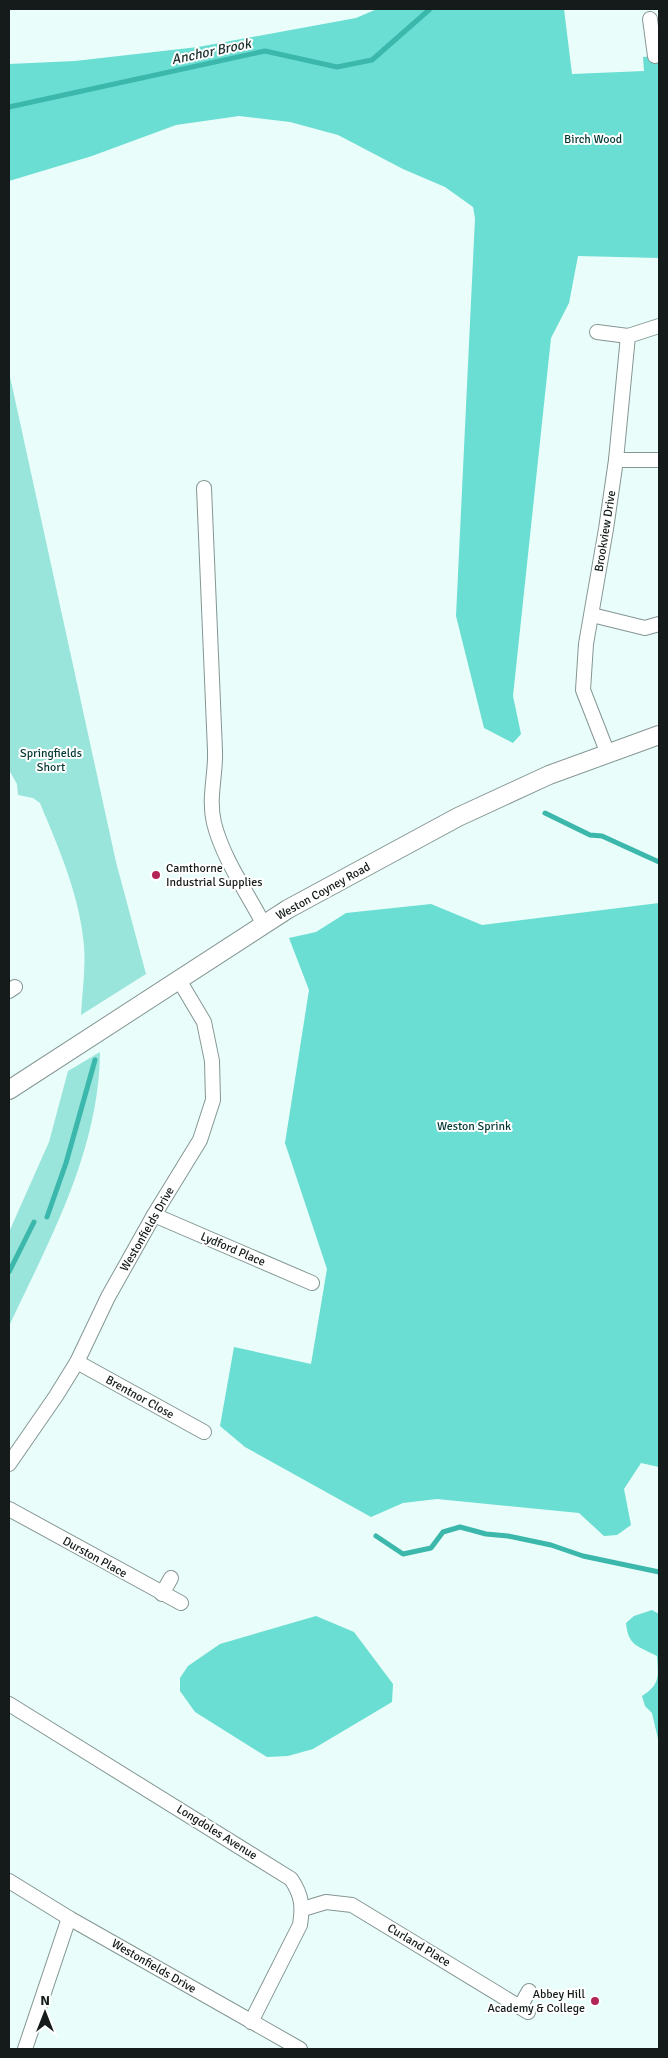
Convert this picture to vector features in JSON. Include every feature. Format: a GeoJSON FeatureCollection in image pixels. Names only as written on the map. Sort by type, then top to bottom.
{"type":"FeatureCollection","features":[{"type":"Feature","properties":{"kind":"street"},"geometry":{"type":"LineString","coordinates":[[652,16],[655,56]]}},
{"type":"Feature","properties":{"kind":"street"},"geometry":{"type":"LineString","coordinates":[[597,332],[628,336],[659,326]]}},
{"type":"Feature","properties":{"kind":"street","name":"Brookview Drive"},"geometry":{"type":"LineString","coordinates":[[608,754],[583,690],[586,644],[616,460],[628,336]]}},
{"type":"Feature","properties":{"kind":"street"},"geometry":{"type":"LineString","coordinates":[[616,460],[659,460]]}},
{"type":"Feature","properties":{"kind":"street"},"geometry":{"type":"LineString","coordinates":[[204,488],[210,667],[216,754],[210,797],[214,822],[222,848],[264,925]]}},
{"type":"Feature","properties":{"kind":"street"},"geometry":{"type":"LineString","coordinates":[[592,615],[645,628],[659,624]]}},
{"type":"Feature","properties":{"kind":"street","name":"Weston Coyney Road"},"geometry":{"type":"LineString","coordinates":[[9,1090],[288,909],[458,817],[549,775],[659,735]]}},
{"type":"Feature","properties":{"kind":"street","name":"Westonfields Drive"},"geometry":{"type":"LineString","coordinates":[[9,1464],[77,1362],[108,1297],[154,1215],[200,1140],[213,1100],[212,1061],[204,1022],[179,980]]}},
{"type":"Feature","properties":{"kind":"street","name":"Lydford Place"},"geometry":{"type":"LineString","coordinates":[[154,1215],[312,1283]]}},
{"type":"Feature","properties":{"kind":"street","name":"Brentnor Close"},"geometry":{"type":"LineString","coordinates":[[77,1362],[204,1432]]}},
{"type":"Feature","properties":{"kind":"street","name":"Durston Place"},"geometry":{"type":"LineString","coordinates":[[9,1509],[181,1603]]}},
{"type":"Feature","properties":{"kind":"street"},"geometry":{"type":"LineString","coordinates":[[162,1594],[171,1578]]}},
{"type":"Feature","properties":{"kind":"street","name":"Longdoles Avenue"},"geometry":{"type":"LineString","coordinates":[[9,1704],[287,1875],[295,1885],[303,1909]]}},
{"type":"Feature","properties":{"kind":"street","name":"Westonfields Drive"},"geometry":{"type":"LineString","coordinates":[[9,1881],[69,1918],[300,2049]]}},
{"type":"Feature","properties":{"kind":"street","name":"Curland Place"},"geometry":{"type":"LineString","coordinates":[[303,1909],[326,1902],[352,1905],[524,2009],[529,1991]]}},
{"type":"Feature","properties":{"kind":"street"},"geometry":{"type":"LineString","coordinates":[[251,2022],[295,1937],[303,1909]]}},
{"type":"Feature","properties":{"kind":"street"},"geometry":{"type":"LineString","coordinates":[[24,2049],[69,1918]]}},
{"type":"Feature","properties":{"kind":"green space","name":"Birch Wood"},"geometry":{"type":"Polygon","coordinates":[[[377,9],[564,9],[572,74],[644,71],[643,57],[659,56],[659,258],[578,256],[569,303],[551,338],[513,696],[521,734],[513,743],[484,728],[456,616],[475,218],[473,207],[445,187],[403,169],[338,135],[290,122],[239,116],[176,125],[92,156],[9,181],[9,64],[75,61],[198,47],[356,18],[377,9]]]}},
{"type":"Feature","properties":{"kind":"green space","name":"Springfields Short"},"geometry":{"type":"Polygon","coordinates":[[[9,372],[116,862],[146,974],[81,1015],[84,946],[82,927],[73,891],[40,803],[33,798],[18,795],[17,784],[9,770],[9,372]]]}},
{"type":"Feature","properties":{"kind":"green space","name":"Weston Sprink"},"geometry":{"type":"Polygon","coordinates":[[[659,903],[659,1467],[641,1463],[624,1489],[631,1525],[617,1535],[604,1536],[579,1513],[437,1499],[403,1503],[371,1517],[245,1447],[220,1426],[234,1347],[311,1364],[327,1269],[285,1143],[309,990],[289,938],[316,932],[346,913],[431,904],[482,925],[659,903]]]}},
{"type":"Feature","properties":{"kind":"green space"},"geometry":{"type":"Polygon","coordinates":[[[100,1052],[97,1089],[82,1159],[56,1227],[9,1326],[9,1232],[49,1142],[68,1071],[100,1052]]]}},
{"type":"Feature","properties":{"kind":"green space"},"geometry":{"type":"Polygon","coordinates":[[[652,1610],[659,1614],[659,1739],[652,1713],[645,1706],[642,1696],[652,1688],[657,1679],[657,1656],[639,1647],[632,1641],[627,1631],[626,1623],[634,1616],[652,1610]]]}},
{"type":"Feature","properties":{"kind":"green space"},"geometry":{"type":"Polygon","coordinates":[[[316,1616],[354,1632],[393,1684],[392,1702],[313,1749],[288,1756],[267,1757],[195,1712],[180,1691],[180,1678],[188,1666],[220,1644],[316,1616]]]}},
{"type":"Feature","properties":{"kind":"waterway","name":"Anchor Brook"},"geometry":{"type":"LineString","coordinates":[[9,107],[265,51],[337,67],[372,60],[430,9]]}},
{"type":"Feature","properties":{"kind":"waterway"},"geometry":{"type":"LineString","coordinates":[[545,813],[590,835],[602,836],[659,862]]}},
{"type":"Feature","properties":{"kind":"waterway"},"geometry":{"type":"LineString","coordinates":[[47,1217],[66,1163],[95,1060]]}},
{"type":"Feature","properties":{"kind":"waterway"},"geometry":{"type":"LineString","coordinates":[[9,1272],[34,1222]]}},
{"type":"Feature","properties":{"kind":"waterway"},"geometry":{"type":"LineString","coordinates":[[376,1536],[403,1554],[431,1548],[443,1532],[460,1527],[486,1534],[508,1536],[551,1545],[583,1556],[659,1572]]}},
{"type":"Feature","properties":{"kind":"place","name":"Camthorne Industrial Supplies"},"geometry":{"type":"Point","coordinates":[156,875]}},
{"type":"Feature","properties":{"kind":"place","name":"Abbey Hill Academy & College"},"geometry":{"type":"Point","coordinates":[595,2001]}}]}
